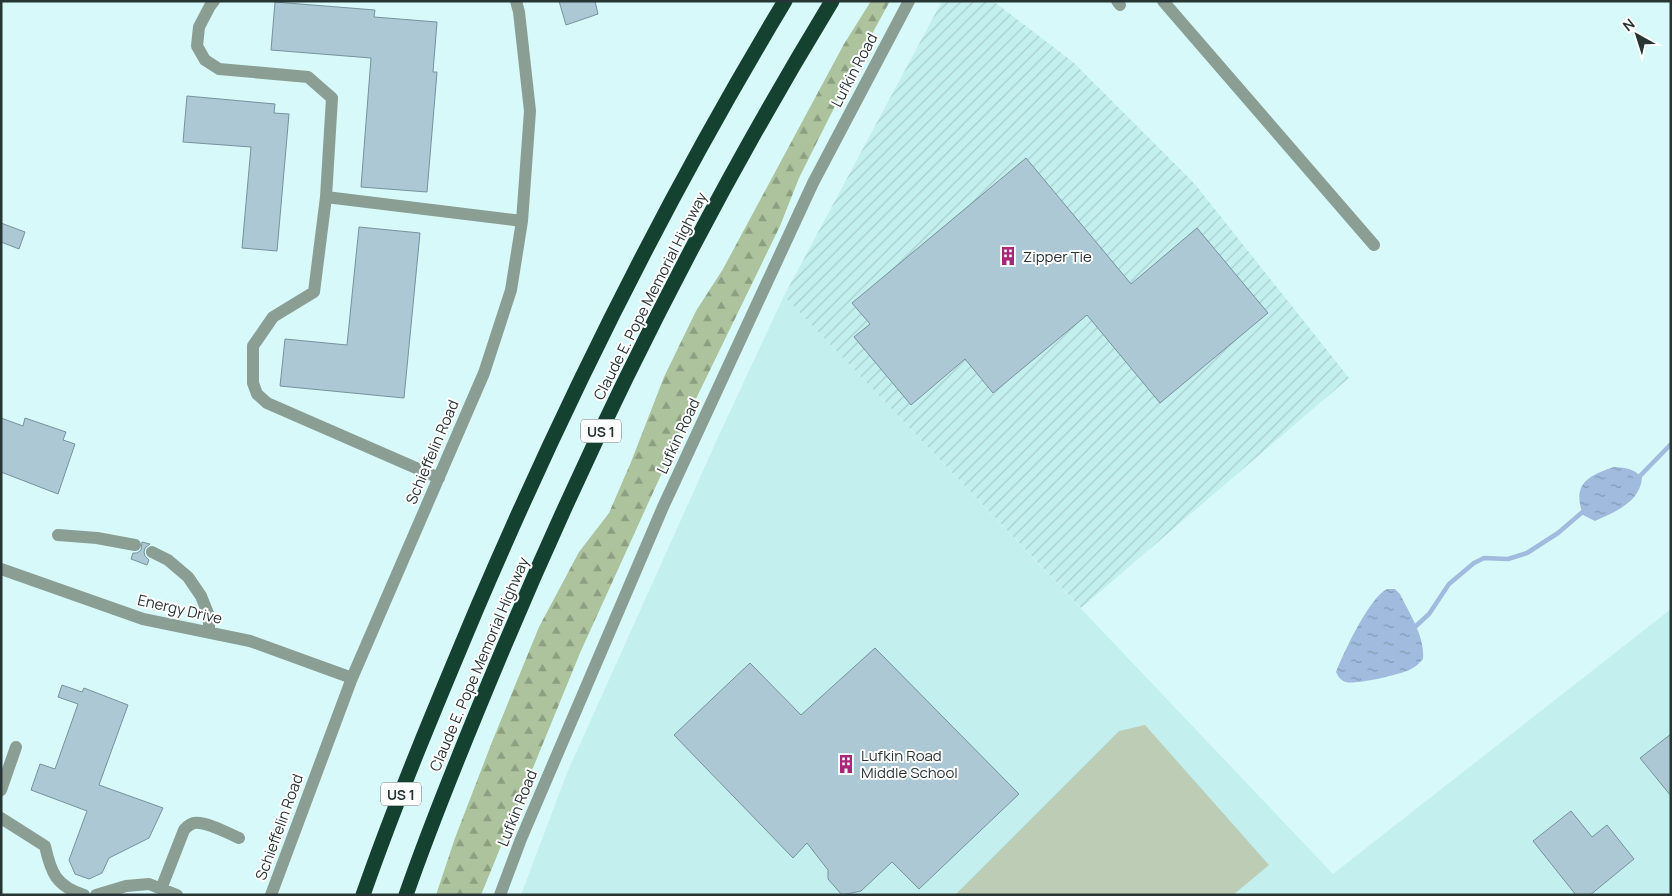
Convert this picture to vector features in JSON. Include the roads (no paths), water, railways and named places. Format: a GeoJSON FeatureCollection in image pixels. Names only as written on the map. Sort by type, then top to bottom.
{"type":"FeatureCollection","features":[{"type":"Feature","properties":{"kind":"highway"},"geometry":{"type":"LineString","coordinates":[[763,38],[774,1]]}},
{"type":"Feature","properties":{"kind":"highway","name":"Claude E. Pope Memorial Highway"},"geometry":{"type":"LineString","coordinates":[[363,895],[440,694],[504,545],[560,423],[638,265],[723,108],[785,1]]}},
{"type":"Feature","properties":{"kind":"highway","name":"Claude E. Pope Memorial Highway"},"geometry":{"type":"LineString","coordinates":[[406,895],[463,744],[574,486],[715,205],[832,1]]}},
{"type":"Feature","properties":{"kind":"street"},"geometry":{"type":"LineString","coordinates":[[214,1],[199,27],[197,46],[205,60],[219,69],[308,77],[332,98],[326,197],[314,292],[273,317],[253,346],[253,383],[257,394],[266,403],[439,478]]}},
{"type":"Feature","properties":{"kind":"street","name":"Schieffelin Road"},"geometry":{"type":"LineString","coordinates":[[271,895],[352,678],[484,373],[511,290],[522,221],[530,112],[516,1]]}},
{"type":"Feature","properties":{"kind":"street","name":"Lufkin Road"},"geometry":{"type":"LineString","coordinates":[[500,895],[521,839],[667,499],[813,183],[909,1]]}},
{"type":"Feature","properties":{"kind":"street"},"geometry":{"type":"LineString","coordinates":[[1163,1],[1374,245]]}},
{"type":"Feature","properties":{"kind":"street"},"geometry":{"type":"LineString","coordinates":[[326,197],[522,221]]}},
{"type":"Feature","properties":{"kind":"street"},"geometry":{"type":"LineString","coordinates":[[58,535],[96,538],[135,545]]}},
{"type":"Feature","properties":{"kind":"street"},"geometry":{"type":"LineString","coordinates":[[152,552],[168,560],[188,577],[201,596],[209,616],[209,632]]}},
{"type":"Feature","properties":{"kind":"street","name":"Energy Drive"},"geometry":{"type":"LineString","coordinates":[[1,569],[143,619],[250,641],[352,678]]}},
{"type":"Feature","properties":{"kind":"street"},"geometry":{"type":"LineString","coordinates":[[1,790],[16,747]]}},
{"type":"Feature","properties":{"kind":"street"},"geometry":{"type":"LineString","coordinates":[[1,818],[45,846],[49,867],[60,882],[73,891],[84,895]]}},
{"type":"Feature","properties":{"kind":"street"},"geometry":{"type":"LineString","coordinates":[[161,889],[184,830],[189,825],[202,823],[239,838]]}},
{"type":"Feature","properties":{"kind":"street"},"geometry":{"type":"LineString","coordinates":[[96,895],[126,886],[149,884],[177,895]]}},
{"type":"Feature","properties":{"kind":"water"},"geometry":{"type":"Polygon","coordinates":[[[1614,467],[1626,468],[1636,472],[1642,478],[1640,486],[1632,500],[1595,521],[1583,515],[1579,496],[1581,489],[1589,478],[1614,467]]]}},
{"type":"Feature","properties":{"kind":"water"},"geometry":{"type":"Polygon","coordinates":[[[1387,589],[1395,589],[1400,594],[1412,617],[1422,642],[1423,659],[1413,668],[1399,674],[1359,682],[1351,683],[1344,681],[1336,672],[1345,652],[1365,614],[1380,594],[1387,589]]]}},
{"type":"Feature","properties":{"kind":"waterway"},"geometry":{"type":"LineString","coordinates":[[1635,479],[1671,444]]}},
{"type":"Feature","properties":{"kind":"waterway"},"geometry":{"type":"LineString","coordinates":[[1412,628],[1429,614],[1449,584],[1474,563],[1484,558],[1508,559],[1527,553],[1558,533],[1586,509]]}},
{"type":"Feature","properties":{"kind":"place","name":"Zipper Tie"},"geometry":{"type":"Point","coordinates":[1008,256]}},
{"type":"Feature","properties":{"kind":"place","name":"Lufkin Road Middle School"},"geometry":{"type":"Point","coordinates":[846,764]}}]}
